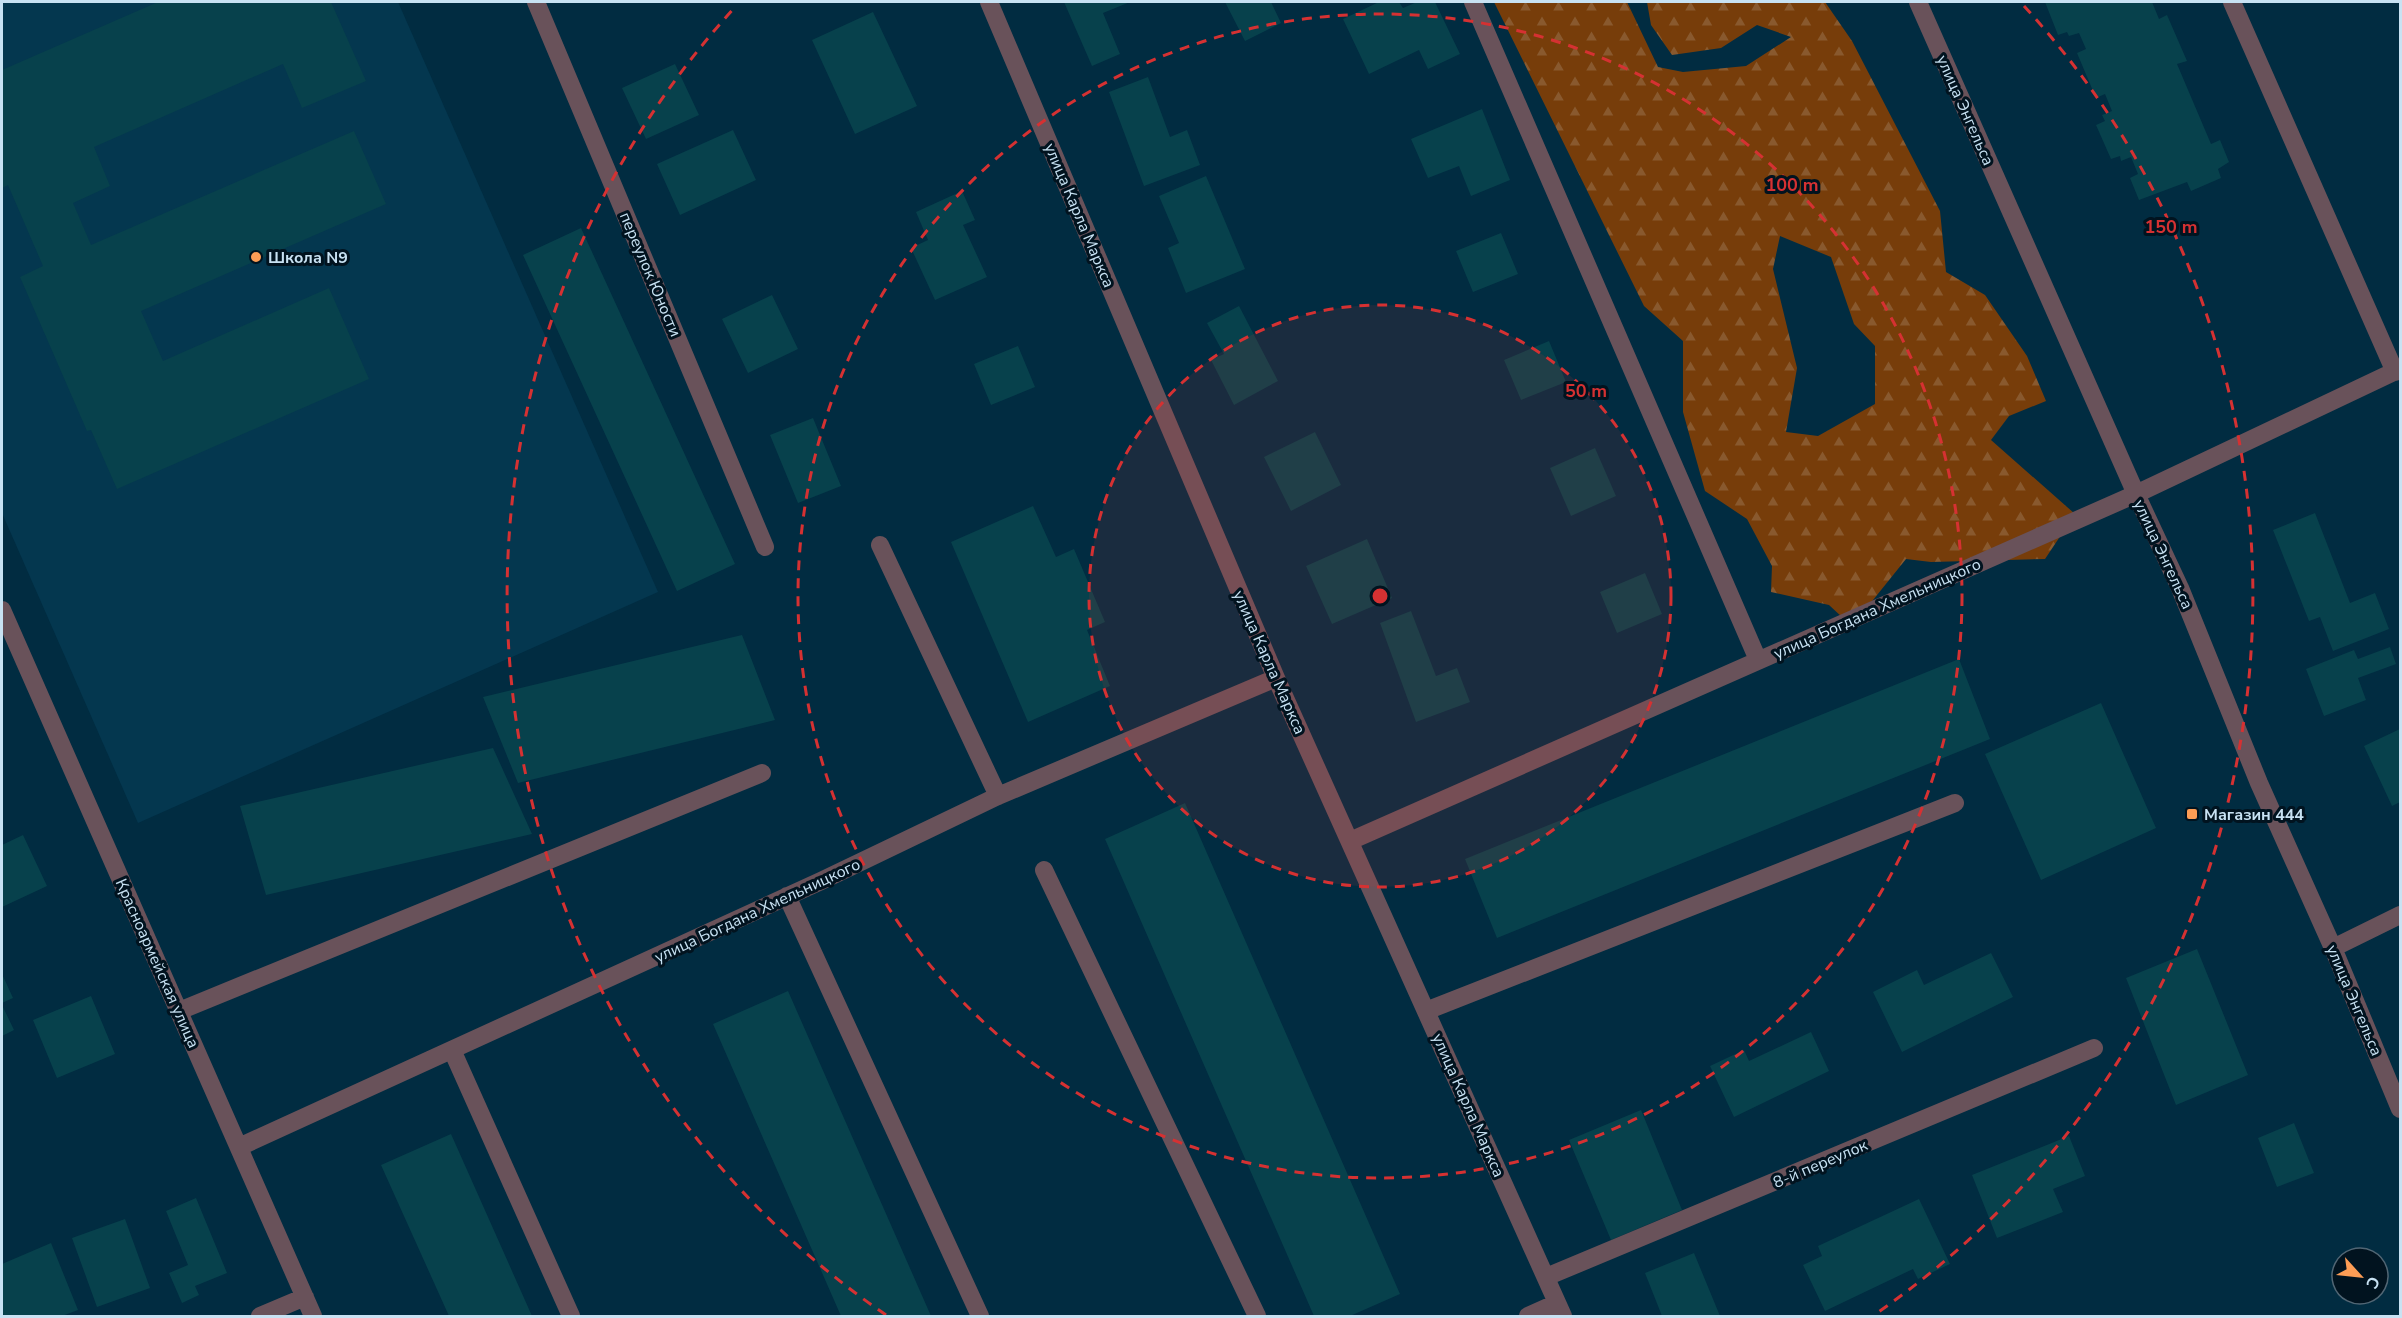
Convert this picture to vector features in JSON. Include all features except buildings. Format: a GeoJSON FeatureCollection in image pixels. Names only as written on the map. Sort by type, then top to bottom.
{"type":"FeatureCollection","features":[{"type":"Feature","properties":{"kind":"street","name":"переулок Юности"},"geometry":{"type":"LineString","coordinates":[[536,2],[765,547]]}},
{"type":"Feature","properties":{"kind":"street","name":"улица Карла Маркса"},"geometry":{"type":"LineString","coordinates":[[989,2],[1276,678],[1560,1310]]}},
{"type":"Feature","properties":{"kind":"street"},"geometry":{"type":"LineString","coordinates":[[1473,2],[1758,660]]}},
{"type":"Feature","properties":{"kind":"street","name":"улица Энгельса"},"geometry":{"type":"LineString","coordinates":[[1918,2],[2136,494],[2180,588],[2259,783],[2333,948],[2400,1110]]}},
{"type":"Feature","properties":{"kind":"street"},"geometry":{"type":"LineString","coordinates":[[2232,2],[2398,371]]}},
{"type":"Feature","properties":{"kind":"street","name":"улица Богдана Хмельницкого"},"geometry":{"type":"LineString","coordinates":[[1350,841],[2136,494],[2398,371]]}},
{"type":"Feature","properties":{"kind":"street"},"geometry":{"type":"LineString","coordinates":[[880,545],[998,796]]}},
{"type":"Feature","properties":{"kind":"street","name":"Красноармейская улица"},"geometry":{"type":"LineString","coordinates":[[2,610],[313,1317]]}},
{"type":"Feature","properties":{"kind":"street","name":"улица Богдана Хмельницкого"},"geometry":{"type":"LineString","coordinates":[[239,1147],[787,896],[998,796],[1276,678]]}},
{"type":"Feature","properties":{"kind":"street"},"geometry":{"type":"LineString","coordinates":[[179,1011],[762,773]]}},
{"type":"Feature","properties":{"kind":"street"},"geometry":{"type":"LineString","coordinates":[[1426,1011],[1955,803]]}},
{"type":"Feature","properties":{"kind":"street"},"geometry":{"type":"LineString","coordinates":[[1044,870],[1257,1317]]}},
{"type":"Feature","properties":{"kind":"street"},"geometry":{"type":"LineString","coordinates":[[787,896],[980,1317]]}},
{"type":"Feature","properties":{"kind":"street"},"geometry":{"type":"LineString","coordinates":[[2333,948],[2400,915]]}},
{"type":"Feature","properties":{"kind":"street","name":"8-й переулок"},"geometry":{"type":"LineString","coordinates":[[1546,1277],[2094,1048]]}},
{"type":"Feature","properties":{"kind":"street"},"geometry":{"type":"LineString","coordinates":[[452,1050],[571,1317]]}},
{"type":"Feature","properties":{"kind":"street"},"geometry":{"type":"LineString","coordinates":[[260,1317],[305,1297]]}},
{"type":"Feature","properties":{"kind":"street"},"geometry":{"type":"LineString","coordinates":[[1528,1317],[1560,1310]]}},
{"type":"Feature","properties":{"kind":"shaded area","name":"Школа N9"},"geometry":{"type":"Polygon","coordinates":[[[2,2],[398,2],[658,592],[138,823],[2,513],[2,2]]]}},
{"type":"Feature","properties":{"kind":"green space"},"geometry":{"type":"Polygon","coordinates":[[[1494,2],[1627,2],[1658,67],[1683,72],[1746,66],[1791,37],[1757,25],[1721,48],[1672,55],[1651,25],[1647,2],[1825,2],[1852,41],[1940,211],[1946,272],[1985,295],[2027,356],[2046,401],[2009,416],[1991,440],[2075,514],[2045,559],[1931,562],[1906,559],[1865,610],[1842,617],[1829,605],[1771,592],[1772,566],[1747,519],[1705,491],[1683,412],[1683,341],[1644,306],[1494,2]],[[1780,236],[1773,269],[1797,368],[1786,432],[1818,436],[1875,404],[1875,346],[1854,324],[1831,257],[1780,236]]]}},
{"type":"Feature","properties":{"kind":"place","name":"Школа N9"},"geometry":{"type":"Point","coordinates":[256,257]}},
{"type":"Feature","properties":{"kind":"place","name":"Магазин 444"},"geometry":{"type":"Point","coordinates":[2192,814]}}]}
